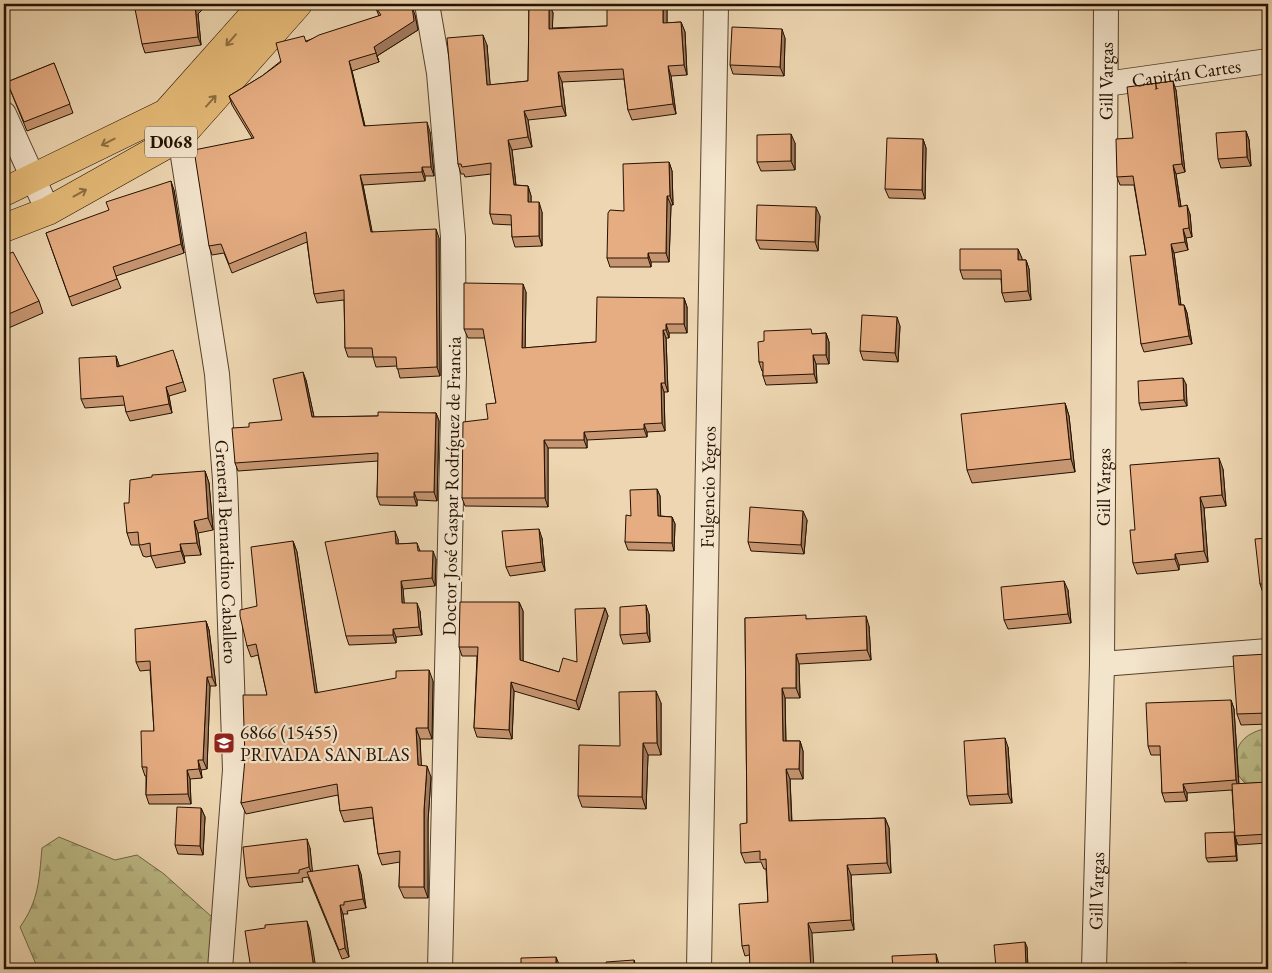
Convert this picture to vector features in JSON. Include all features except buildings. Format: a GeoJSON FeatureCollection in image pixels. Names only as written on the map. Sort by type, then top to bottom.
{"type":"FeatureCollection","features":[{"type":"Feature","properties":{"kind":"main road","name":"D068"},"geometry":{"type":"LineString","coordinates":[[4,192],[33,180],[166,113],[263,4]]}},
{"type":"Feature","properties":{"kind":"main road","name":"D068"},"geometry":{"type":"LineString","coordinates":[[4,228],[48,211],[180,137],[298,4]]}},
{"type":"Feature","properties":{"kind":"street","name":"Doctor José Gaspar Rodríguez de Francia"},"geometry":{"type":"LineString","coordinates":[[427,4],[439,73],[453,237],[454,372],[440,969]]}},
{"type":"Feature","properties":{"kind":"street","name":"Fulgencio Yegros"},"geometry":{"type":"LineString","coordinates":[[699,969],[716,4]]}},
{"type":"Feature","properties":{"kind":"street","name":"Gill Vargas"},"geometry":{"type":"LineString","coordinates":[[1094,969],[1102,664],[1106,4]]}},
{"type":"Feature","properties":{"kind":"street","name":"Capitán Cartes"},"geometry":{"type":"LineString","coordinates":[[1106,84],[1268,62]]}},
{"type":"Feature","properties":{"kind":"street"},"geometry":{"type":"LineString","coordinates":[[4,114],[48,211]]}},
{"type":"Feature","properties":{"kind":"street","name":"Greneral Bernardino Caballero"},"geometry":{"type":"LineString","coordinates":[[180,137],[217,374],[226,480],[235,770],[220,969]]}},
{"type":"Feature","properties":{"kind":"street"},"geometry":{"type":"LineString","coordinates":[[1102,664],[1268,651]]}},
{"type":"Feature","properties":{"kind":"green space"},"geometry":{"type":"Polygon","coordinates":[[[1268,728],[1268,793],[1248,785],[1241,779],[1237,769],[1236,756],[1237,750],[1244,739],[1254,732],[1268,728]]]}},
{"type":"Feature","properties":{"kind":"green space"},"geometry":{"type":"Polygon","coordinates":[[[59,837],[115,860],[137,855],[164,874],[212,917],[220,969],[38,969],[20,927],[35,899],[42,848],[59,837]]]}},
{"type":"Feature","properties":{"kind":"place","name":"6866 (15455) PRIVADA SAN BLAS"},"geometry":{"type":"Point","coordinates":[224,743]}}]}
